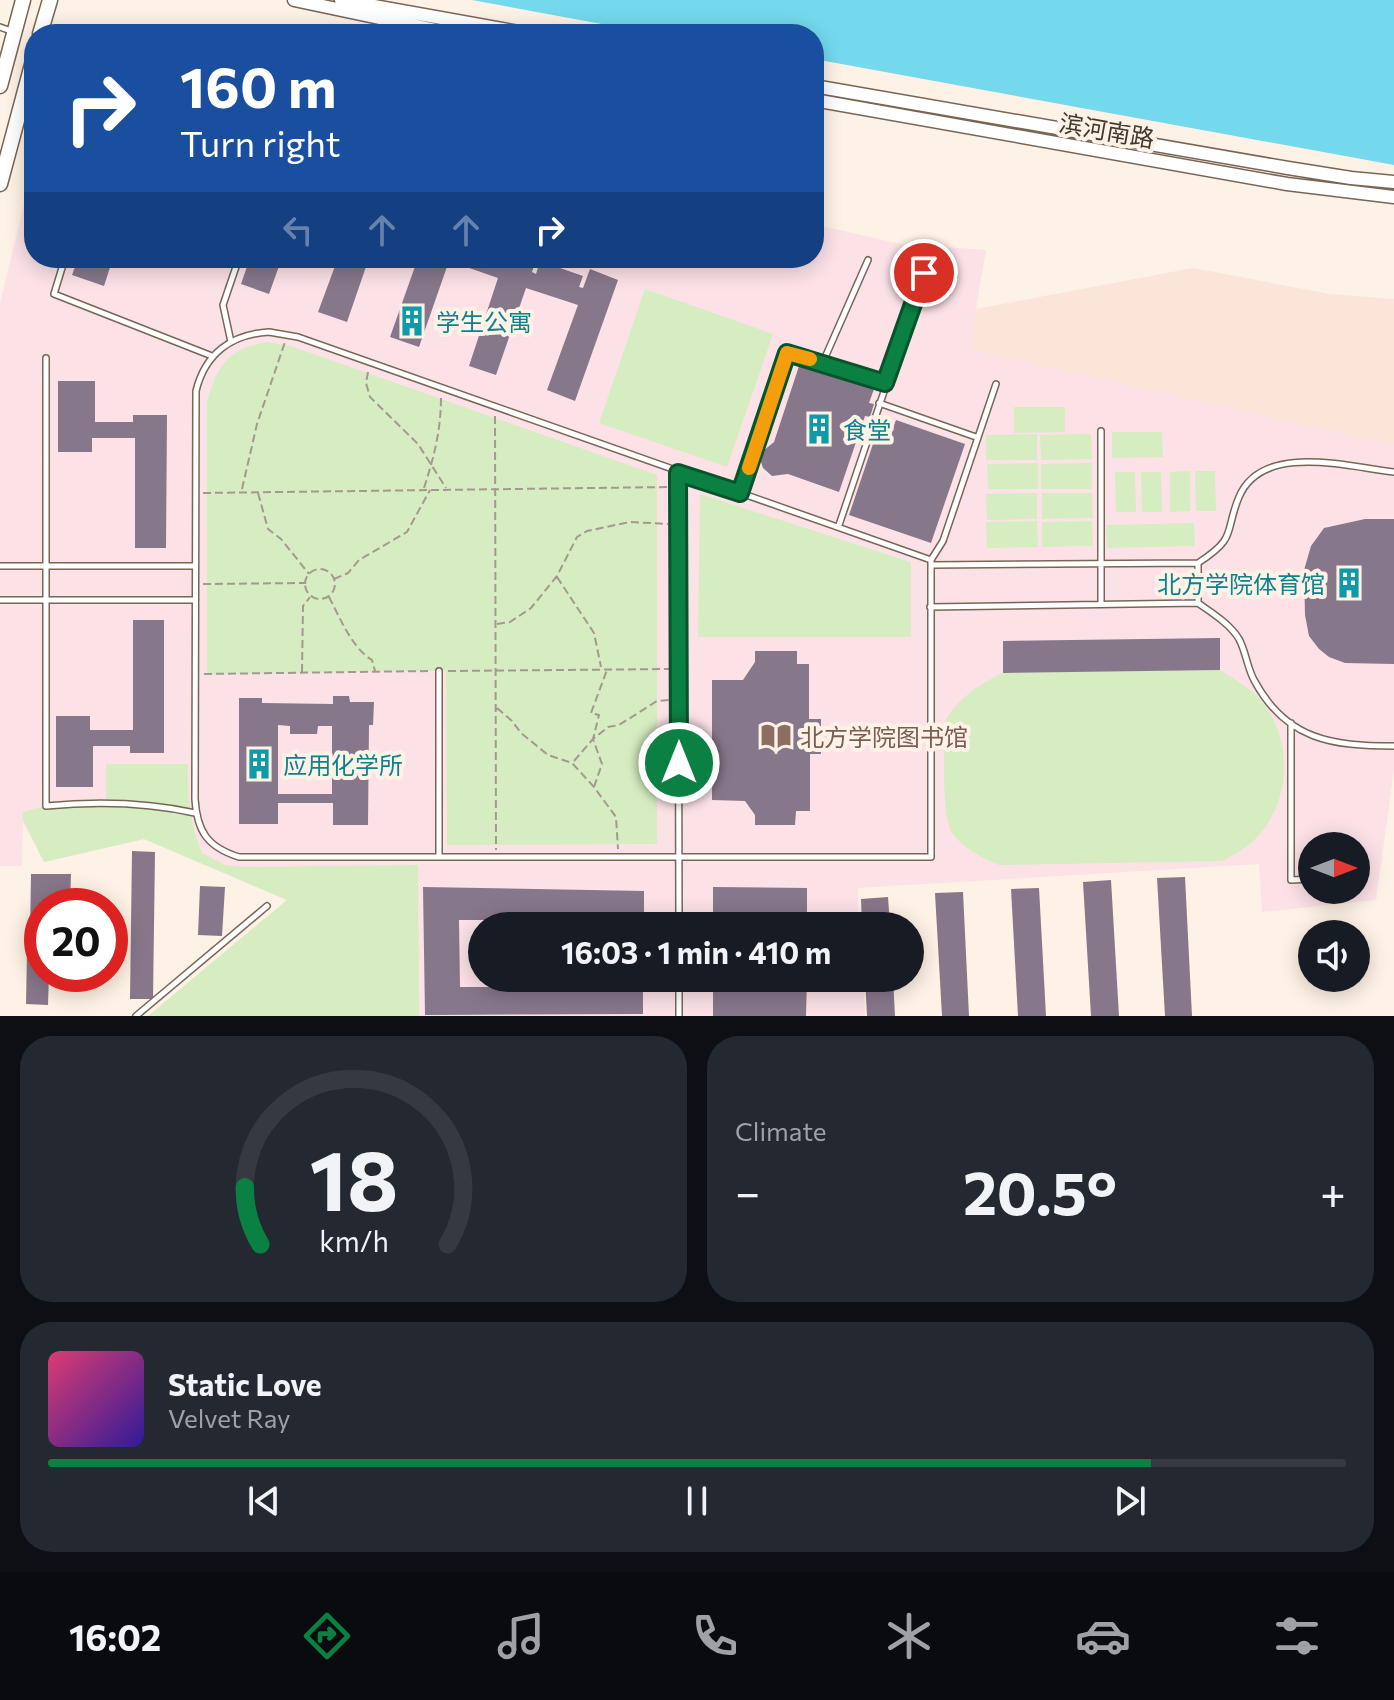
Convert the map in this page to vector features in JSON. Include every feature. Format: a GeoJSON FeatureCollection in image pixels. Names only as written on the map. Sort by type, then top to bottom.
{"type":"FeatureCollection","features":[{"type":"Feature","properties":{"kind":"main road"},"geometry":{"type":"LineString","coordinates":[[0,86],[7,30],[23,0]]}},
{"type":"Feature","properties":{"kind":"main road"},"geometry":{"type":"LineString","coordinates":[[43,24],[50,0]]}},
{"type":"Feature","properties":{"kind":"main road"},"geometry":{"type":"LineString","coordinates":[[294,0],[408,24]]}},
{"type":"Feature","properties":{"kind":"main road"},"geometry":{"type":"LineString","coordinates":[[341,0],[474,24]]}},
{"type":"Feature","properties":{"kind":"main road","name":"滨河南路"},"geometry":{"type":"LineString","coordinates":[[824,88],[1288,168],[1394,182]]}},
{"type":"Feature","properties":{"kind":"main road"},"geometry":{"type":"LineString","coordinates":[[0,184],[24,94]]}},
{"type":"Feature","properties":{"kind":"main road","name":"滨河南路"},"geometry":{"type":"LineString","coordinates":[[824,102],[1287,184],[1394,197]]}},
{"type":"Feature","properties":{"kind":"lane"},"geometry":{"type":"LineString","coordinates":[[823,362],[868,260]]}},
{"type":"Feature","properties":{"kind":"lane"},"geometry":{"type":"LineString","coordinates":[[62,268],[54,294],[212,356]]}},
{"type":"Feature","properties":{"kind":"lane"},"geometry":{"type":"LineString","coordinates":[[231,342],[223,305],[236,268]]}},
{"type":"Feature","properties":{"kind":"lane"},"geometry":{"type":"LineString","coordinates":[[839,525],[924,273],[954,277]]}},
{"type":"Feature","properties":{"kind":"lane"},"geometry":{"type":"LineString","coordinates":[[996,384],[943,541],[931,562],[931,857],[239,857],[226,853],[201,832],[196,813],[196,391],[212,356],[231,342],[255,333],[288,334],[678,473],[839,525],[931,562],[1198,563],[1224,543],[1230,534],[1242,491],[1263,471],[1283,463],[1302,461],[1394,472]]}},
{"type":"Feature","properties":{"kind":"lane"},"geometry":{"type":"LineString","coordinates":[[740,493],[787,353],[885,383]]}},
{"type":"Feature","properties":{"kind":"lane"},"geometry":{"type":"LineString","coordinates":[[46,358],[46,806],[91,802],[138,803],[196,813]]}},
{"type":"Feature","properties":{"kind":"lane"},"geometry":{"type":"LineString","coordinates":[[879,403],[976,437]]}},
{"type":"Feature","properties":{"kind":"lane"},"geometry":{"type":"LineString","coordinates":[[1101,431],[1101,604]]}},
{"type":"Feature","properties":{"kind":"lane"},"geometry":{"type":"LineString","coordinates":[[678,473],[679,912]]}},
{"type":"Feature","properties":{"kind":"lane"},"geometry":{"type":"LineString","coordinates":[[1198,563],[1198,603]]}},
{"type":"Feature","properties":{"kind":"lane"},"geometry":{"type":"LineString","coordinates":[[0,566],[195,566]]}},
{"type":"Feature","properties":{"kind":"lane"},"geometry":{"type":"LineString","coordinates":[[0,600],[195,600]]}},
{"type":"Feature","properties":{"kind":"lane"},"geometry":{"type":"LineString","coordinates":[[930,607],[1198,603],[1230,628],[1240,641],[1254,679],[1267,700],[1305,733],[1329,743],[1394,746]]}},
{"type":"Feature","properties":{"kind":"lane"},"geometry":{"type":"LineString","coordinates":[[439,671],[439,857]]}},
{"type":"Feature","properties":{"kind":"lane"},"geometry":{"type":"LineString","coordinates":[[1291,722],[1291,880],[1298,880]]}},
{"type":"Feature","properties":{"kind":"lane"},"geometry":{"type":"LineString","coordinates":[[136,1016],[267,906]]}},
{"type":"Feature","properties":{"kind":"lane"},"geometry":{"type":"LineString","coordinates":[[679,992],[679,1016]]}},
{"type":"Feature","properties":{"kind":"path"},"geometry":{"type":"LineString","coordinates":[[241,492],[257,424],[288,334]]}},
{"type":"Feature","properties":{"kind":"path"},"geometry":{"type":"LineString","coordinates":[[370,363],[366,383],[370,397],[418,444],[447,489]]}},
{"type":"Feature","properties":{"kind":"path"},"geometry":{"type":"LineString","coordinates":[[423,489],[436,451],[441,420],[441,388]]}},
{"type":"Feature","properties":{"kind":"path"},"geometry":{"type":"LineString","coordinates":[[495,407],[496,858]]}},
{"type":"Feature","properties":{"kind":"path"},"geometry":{"type":"LineString","coordinates":[[196,493],[678,487]]}},
{"type":"Feature","properties":{"kind":"path"},"geometry":{"type":"LineString","coordinates":[[334,579],[348,573],[359,560],[407,532],[431,489]]}},
{"type":"Feature","properties":{"kind":"path"},"geometry":{"type":"LineString","coordinates":[[258,492],[268,529],[281,539],[309,574]]}},
{"type":"Feature","properties":{"kind":"path"},"geometry":{"type":"LineString","coordinates":[[496,625],[510,622],[531,608],[557,576],[577,537],[587,531],[630,522],[678,525]]}},
{"type":"Feature","properties":{"kind":"path"},"geometry":{"type":"LineString","coordinates":[[309,574],[323,570],[334,579]]}},
{"type":"Feature","properties":{"kind":"path"},"geometry":{"type":"LineString","coordinates":[[309,574],[305,583],[311,596],[320,599],[329,596],[334,589],[334,579]]}},
{"type":"Feature","properties":{"kind":"path"},"geometry":{"type":"LineString","coordinates":[[557,576],[594,633],[601,669]]}},
{"type":"Feature","properties":{"kind":"path"},"geometry":{"type":"LineString","coordinates":[[195,584],[305,583]]}},
{"type":"Feature","properties":{"kind":"path"},"geometry":{"type":"LineString","coordinates":[[302,673],[303,606],[311,596]]}},
{"type":"Feature","properties":{"kind":"path"},"geometry":{"type":"LineString","coordinates":[[329,596],[339,620],[347,627],[360,653],[372,660],[375,672]]}},
{"type":"Feature","properties":{"kind":"path"},"geometry":{"type":"LineString","coordinates":[[594,787],[602,764],[593,739],[599,715],[591,713],[607,669]]}},
{"type":"Feature","properties":{"kind":"path"},"geometry":{"type":"LineString","coordinates":[[572,763],[608,727],[627,721],[657,701],[678,699]]}},
{"type":"Feature","properties":{"kind":"path"},"geometry":{"type":"LineString","coordinates":[[496,707],[548,755],[572,763],[594,787],[616,817],[618,858]]}},
{"type":"Feature","properties":{"kind":"shaded area"},"geometry":{"type":"Polygon","coordinates":[[[24,204],[24,268],[824,268],[824,226],[900,244],[986,250],[969,349],[1394,445],[1394,770],[1376,900],[1370,901],[1370,832],[1298,832],[1298,904],[1338,904],[1262,912],[1259,864],[858,888],[859,912],[807,912],[807,888],[748,912],[468,912],[468,992],[713,992],[713,1016],[148,1016],[287,900],[144,839],[44,862],[23,822],[22,866],[0,866],[0,303],[24,204]]]}},
{"type":"Feature","properties":{"kind":"shaded area"},"geometry":{"type":"Polygon","coordinates":[[[1193,268],[1329,294],[1394,299],[1394,445],[969,349],[976,309],[1193,268]]]}},
{"type":"Feature","properties":{"kind":"shaded area"},"geometry":{"type":"Polygon","coordinates":[[[807,992],[864,992],[865,1016],[806,1016],[807,992]]]}},
{"type":"Feature","properties":{"kind":"green space"},"geometry":{"type":"Polygon","coordinates":[[[645,289],[773,334],[727,467],[599,423],[645,289]]]}},
{"type":"Feature","properties":{"kind":"green space"},"geometry":{"type":"Polygon","coordinates":[[[267,342],[291,346],[657,475],[657,844],[447,845],[446,671],[207,674],[207,402],[215,378],[226,361],[243,349],[267,342]]]}},
{"type":"Feature","properties":{"kind":"green space"},"geometry":{"type":"Polygon","coordinates":[[[1014,407],[1065,407],[1065,432],[1014,433],[1014,407]]]}},
{"type":"Feature","properties":{"kind":"green space"},"geometry":{"type":"Polygon","coordinates":[[[1112,432],[1162,432],[1163,457],[1112,458],[1112,432]]]}},
{"type":"Feature","properties":{"kind":"green space"},"geometry":{"type":"Polygon","coordinates":[[[1037,434],[1037,460],[986,460],[986,435],[1037,434]]]}},
{"type":"Feature","properties":{"kind":"green space"},"geometry":{"type":"Polygon","coordinates":[[[1091,434],[1092,459],[1041,460],[1040,435],[1091,434]]]}},
{"type":"Feature","properties":{"kind":"green space"},"geometry":{"type":"Polygon","coordinates":[[[1038,463],[1038,489],[988,489],[987,464],[1038,463]]]}},
{"type":"Feature","properties":{"kind":"green space"},"geometry":{"type":"Polygon","coordinates":[[[1092,463],[1092,489],[1041,489],[1041,464],[1092,463]]]}},
{"type":"Feature","properties":{"kind":"green space"},"geometry":{"type":"Polygon","coordinates":[[[1190,471],[1190,511],[1170,512],[1170,472],[1190,471]]]}},
{"type":"Feature","properties":{"kind":"green space"},"geometry":{"type":"Polygon","coordinates":[[[1195,471],[1215,471],[1216,511],[1196,511],[1195,471]]]}},
{"type":"Feature","properties":{"kind":"green space"},"geometry":{"type":"Polygon","coordinates":[[[1115,472],[1135,472],[1136,512],[1116,512],[1115,472]]]}},
{"type":"Feature","properties":{"kind":"green space"},"geometry":{"type":"Polygon","coordinates":[[[1141,472],[1161,472],[1162,512],[1142,512],[1141,472]]]}},
{"type":"Feature","properties":{"kind":"green space"},"geometry":{"type":"Polygon","coordinates":[[[1037,493],[1037,519],[987,520],[986,494],[1037,493]]]}},
{"type":"Feature","properties":{"kind":"green space"},"geometry":{"type":"Polygon","coordinates":[[[1042,493],[1092,493],[1093,518],[1042,519],[1042,493]]]}},
{"type":"Feature","properties":{"kind":"green space"},"geometry":{"type":"Polygon","coordinates":[[[700,494],[911,562],[911,637],[698,637],[700,494]]]}},
{"type":"Feature","properties":{"kind":"green space"},"geometry":{"type":"Polygon","coordinates":[[[1037,521],[1038,547],[987,548],[986,522],[1037,521]]]}},
{"type":"Feature","properties":{"kind":"green space"},"geometry":{"type":"Polygon","coordinates":[[[1092,521],[1093,546],[1042,547],[1042,522],[1092,521]]]}},
{"type":"Feature","properties":{"kind":"green space"},"geometry":{"type":"Polygon","coordinates":[[[1194,523],[1195,546],[1107,548],[1106,525],[1194,523]]]}},
{"type":"Feature","properties":{"kind":"green space"},"geometry":{"type":"Polygon","coordinates":[[[1220,670],[1252,691],[1268,710],[1277,727],[1284,765],[1278,803],[1269,821],[1254,840],[1236,853],[1222,861],[999,865],[962,844],[953,834],[946,812],[945,722],[963,699],[986,682],[1003,673],[1220,670]]]}},
{"type":"Feature","properties":{"kind":"green space"},"geometry":{"type":"Polygon","coordinates":[[[106,764],[188,764],[190,809],[202,853],[225,865],[418,865],[419,1016],[148,1016],[287,900],[144,839],[44,862],[23,820],[23,812],[46,806],[106,802],[106,764]]]}},
{"type":"Feature","properties":{"kind":"water"},"geometry":{"type":"Polygon","coordinates":[[[472,0],[1394,0],[1394,165],[824,61],[824,24],[602,24],[472,0]]]}},
{"type":"Feature","properties":{"kind":"building"},"geometry":{"type":"Polygon","coordinates":[[[74,268],[110,268],[104,286],[72,275],[74,268]]]}},
{"type":"Feature","properties":{"kind":"building"},"geometry":{"type":"Polygon","coordinates":[[[247,268],[278,268],[269,294],[241,284],[247,268]]]}},
{"type":"Feature","properties":{"kind":"building"},"geometry":{"type":"Polygon","coordinates":[[[334,268],[366,268],[347,322],[318,312],[334,268]]]}},
{"type":"Feature","properties":{"kind":"building","name":"学生公寓"},"geometry":{"type":"Polygon","coordinates":[[[414,268],[447,268],[419,347],[390,337],[414,268]]]}},
{"type":"Feature","properties":{"kind":"building","name":"学生公寓"},"geometry":{"type":"Polygon","coordinates":[[[469,268],[533,268],[532,272],[536,274],[538,268],[560,268],[583,276],[579,287],[583,288],[590,269],[618,280],[575,401],[547,390],[578,305],[526,288],[496,375],[469,366],[498,278],[469,268]]]}},
{"type":"Feature","properties":{"kind":"building","name":"食堂"},"geometry":{"type":"Polygon","coordinates":[[[800,363],[874,389],[869,403],[874,404],[870,417],[865,416],[839,492],[788,474],[772,476],[761,462],[763,451],[774,442],[800,363]]]}},
{"type":"Feature","properties":{"kind":"building"},"geometry":{"type":"Polygon","coordinates":[[[58,381],[95,381],[95,422],[133,422],[133,415],[167,415],[166,548],[135,548],[135,438],[92,438],[92,452],[58,452],[58,381]]]}},
{"type":"Feature","properties":{"kind":"building"},"geometry":{"type":"Polygon","coordinates":[[[896,420],[965,444],[931,543],[849,515],[876,435],[889,440],[896,420]]]}},
{"type":"Feature","properties":{"kind":"building","name":"北方学院体育馆"},"geometry":{"type":"Polygon","coordinates":[[[1365,519],[1394,519],[1394,664],[1345,663],[1329,657],[1309,636],[1305,615],[1304,570],[1311,546],[1324,528],[1365,519]]]}},
{"type":"Feature","properties":{"kind":"building"},"geometry":{"type":"Polygon","coordinates":[[[133,620],[164,620],[164,753],[130,753],[130,746],[93,746],[93,787],[56,787],[56,716],[90,716],[90,730],[133,730],[133,620]]]}},
{"type":"Feature","properties":{"kind":"building"},"geometry":{"type":"Polygon","coordinates":[[[1220,638],[1220,670],[1003,673],[1003,641],[1220,638]]]}},
{"type":"Feature","properties":{"kind":"building"},"geometry":{"type":"Polygon","coordinates":[[[755,651],[797,651],[797,664],[809,664],[809,719],[821,719],[821,754],[810,754],[810,811],[796,811],[795,825],[755,825],[755,815],[745,801],[712,800],[712,680],[743,680],[755,662],[755,651]]]}},
{"type":"Feature","properties":{"kind":"building","name":"应用化学所"},"geometry":{"type":"Polygon","coordinates":[[[333,696],[349,696],[350,702],[374,702],[373,725],[369,725],[368,825],[333,825],[333,803],[278,803],[278,824],[239,824],[239,698],[262,698],[262,703],[333,704],[333,696]],[[278,725],[278,794],[332,794],[332,726],[318,726],[317,734],[290,734],[290,726],[278,725]]]}},
{"type":"Feature","properties":{"kind":"building"},"geometry":{"type":"Polygon","coordinates":[[[132,851],[155,852],[153,999],[130,999],[132,851]]]}},
{"type":"Feature","properties":{"kind":"building"},"geometry":{"type":"Polygon","coordinates":[[[31,874],[71,874],[71,888],[31,888],[31,874]]]}},
{"type":"Feature","properties":{"kind":"building"},"geometry":{"type":"Polygon","coordinates":[[[1185,877],[1192,1016],[1165,1016],[1157,878],[1185,877]]]}},
{"type":"Feature","properties":{"kind":"building"},"geometry":{"type":"Polygon","coordinates":[[[1111,880],[1119,1016],[1091,1016],[1083,882],[1111,880]]]}},
{"type":"Feature","properties":{"kind":"building"},"geometry":{"type":"Polygon","coordinates":[[[200,886],[225,887],[222,936],[198,935],[200,886]]]}},
{"type":"Feature","properties":{"kind":"building"},"geometry":{"type":"Polygon","coordinates":[[[423,887],[644,891],[644,912],[468,912],[468,920],[459,920],[460,987],[468,987],[468,992],[643,992],[643,1014],[425,1015],[423,887]]]}},
{"type":"Feature","properties":{"kind":"building"},"geometry":{"type":"Polygon","coordinates":[[[713,887],[807,888],[807,912],[713,912],[713,887]]]}},
{"type":"Feature","properties":{"kind":"building"},"geometry":{"type":"Polygon","coordinates":[[[1039,888],[1046,1016],[1018,1016],[1011,889],[1039,888]]]}},
{"type":"Feature","properties":{"kind":"building"},"geometry":{"type":"Polygon","coordinates":[[[963,892],[969,1016],[942,1016],[935,893],[963,892]]]}},
{"type":"Feature","properties":{"kind":"building"},"geometry":{"type":"Polygon","coordinates":[[[888,897],[889,912],[861,912],[861,899],[888,897]]]}},
{"type":"Feature","properties":{"kind":"building"},"geometry":{"type":"Polygon","coordinates":[[[26,992],[48,992],[48,1005],[26,1004],[26,992]]]}},
{"type":"Feature","properties":{"kind":"building"},"geometry":{"type":"Polygon","coordinates":[[[713,992],[807,992],[806,1016],[713,1016],[713,992]]]}},
{"type":"Feature","properties":{"kind":"building"},"geometry":{"type":"Polygon","coordinates":[[[866,992],[894,992],[895,1016],[867,1016],[866,992]]]}},
{"type":"Feature","properties":{"kind":"slow traffic"},"geometry":{"type":"LineString","coordinates":[[749,468],[787,353],[810,359]]}},
{"type":"Feature","properties":{"kind":"place","name":"学生公寓"},"geometry":{"type":"Point","coordinates":[412,321]}},
{"type":"Feature","properties":{"kind":"place","name":"食堂"},"geometry":{"type":"Point","coordinates":[819,429]}},
{"type":"Feature","properties":{"kind":"place","name":"北方学院体育馆"},"geometry":{"type":"Point","coordinates":[1349,583]}},
{"type":"Feature","properties":{"kind":"place","name":"北方学院图书馆"},"geometry":{"type":"Point","coordinates":[776,736]}},
{"type":"Feature","properties":{"kind":"place","name":"应用化学所"},"geometry":{"type":"Point","coordinates":[259,764]}},
{"type":"Feature","properties":{"kind":"route"},"geometry":{"type":"LineString","coordinates":[[679,763],[678,473],[740,493],[787,353],[885,383],[924,273]]}}]}
